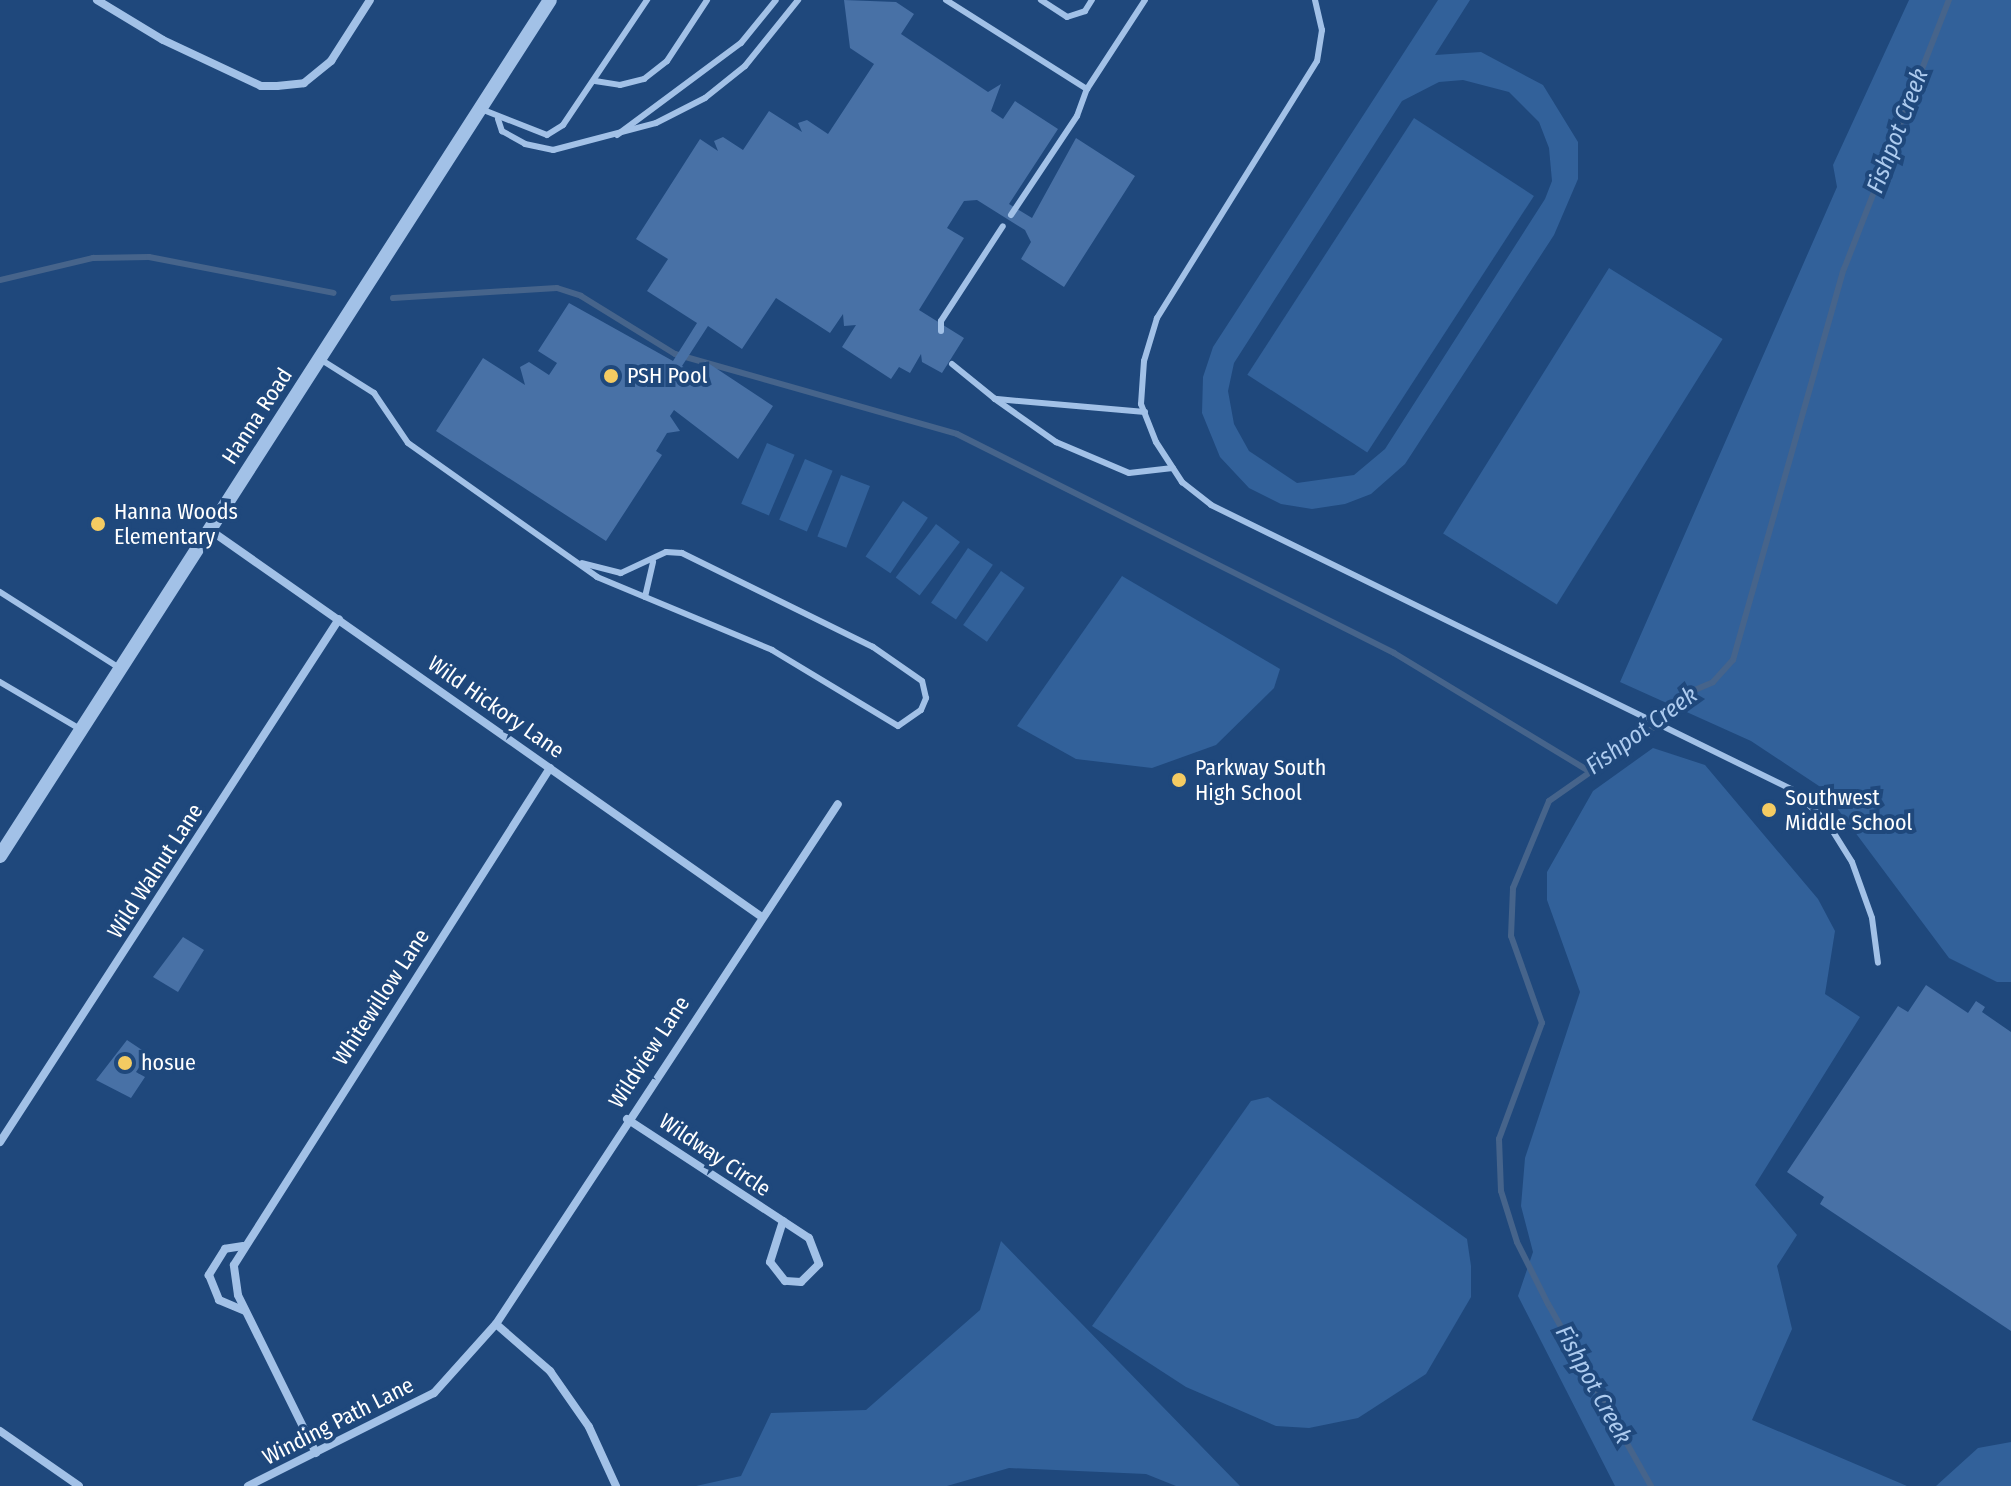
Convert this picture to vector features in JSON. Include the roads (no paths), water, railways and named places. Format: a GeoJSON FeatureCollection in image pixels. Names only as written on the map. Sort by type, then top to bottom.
{"type":"FeatureCollection","features":[{"type":"Feature","properties":{"kind":"street"},"geometry":{"type":"LineString","coordinates":[[97,0],[163,40],[261,86],[277,86],[304,83],[331,61],[370,0]]}},
{"type":"Feature","properties":{"kind":"street","name":"Hanna Road"},"geometry":{"type":"LineString","coordinates":[[0,856],[550,0]]}},
{"type":"Feature","properties":{"kind":"street","name":"Wild Hickory Lane"},"geometry":{"type":"LineString","coordinates":[[210,530],[759,915]]}},
{"type":"Feature","properties":{"kind":"street","name":"Wild Walnut Lane"},"geometry":{"type":"LineString","coordinates":[[0,1142],[339,619]]}},
{"type":"Feature","properties":{"kind":"street","name":"Whitewillow Lane"},"geometry":{"type":"LineString","coordinates":[[316,1453],[245,1311],[234,1279],[243,1246],[550,768]]}},
{"type":"Feature","properties":{"kind":"street","name":"Wildview Lane"},"geometry":{"type":"LineString","coordinates":[[496,1324],[759,915],[838,804]]}},
{"type":"Feature","properties":{"kind":"street","name":"Wildway Circle"},"geometry":{"type":"LineString","coordinates":[[627,1119],[783,1221],[819,1251],[815,1272],[801,1282],[785,1281],[770,1262],[783,1221]]}},
{"type":"Feature","properties":{"kind":"street","name":"Whitewillow Lane"},"geometry":{"type":"LineString","coordinates":[[243,1246],[225,1249],[209,1275],[219,1300],[245,1311]]}},
{"type":"Feature","properties":{"kind":"street"},"geometry":{"type":"LineString","coordinates":[[496,1324],[550,1371],[589,1427],[616,1486]]}},
{"type":"Feature","properties":{"kind":"street","name":"Winding Path Lane"},"geometry":{"type":"LineString","coordinates":[[248,1486],[434,1393],[496,1324]]}},
{"type":"Feature","properties":{"kind":"street"},"geometry":{"type":"LineString","coordinates":[[0,1431],[79,1486]]}},
{"type":"Feature","properties":{"kind":"lane"},"geometry":{"type":"LineString","coordinates":[[481,109],[498,119],[547,135],[588,92],[647,0]]}},
{"type":"Feature","properties":{"kind":"lane"},"geometry":{"type":"LineString","coordinates":[[595,81],[620,85],[644,79],[667,61],[707,0]]}},
{"type":"Feature","properties":{"kind":"lane"},"geometry":{"type":"LineString","coordinates":[[615,137],[741,43],[776,0]]}},
{"type":"Feature","properties":{"kind":"lane"},"geometry":{"type":"LineString","coordinates":[[498,119],[502,131],[525,144],[553,150],[615,137],[705,98],[745,66],[798,0]]}},
{"type":"Feature","properties":{"kind":"lane"},"geometry":{"type":"LineString","coordinates":[[946,0],[1087,89]]}},
{"type":"Feature","properties":{"kind":"lane"},"geometry":{"type":"LineString","coordinates":[[1041,0],[1067,17],[1085,11],[1092,0]]}},
{"type":"Feature","properties":{"kind":"lane"},"geometry":{"type":"LineString","coordinates":[[1011,215],[1077,116],[1087,89],[1145,0]]}},
{"type":"Feature","properties":{"kind":"lane"},"geometry":{"type":"LineString","coordinates":[[1315,0],[1322,30],[1317,61],[1157,318],[1144,361],[1145,412],[1173,468],[1211,505],[1597,690],[1793,790],[1827,822],[1852,862],[1872,918],[1878,963]]}},
{"type":"Feature","properties":{"kind":"lane"},"geometry":{"type":"LineString","coordinates":[[941,331],[941,321],[1003,226]]}},
{"type":"Feature","properties":{"kind":"lane"},"geometry":{"type":"LineString","coordinates":[[320,359],[374,393],[408,443],[582,563],[597,577],[772,650],[898,726],[921,710],[926,698],[922,681],[794,604],[682,553],[666,552],[653,562],[621,573],[582,563]]}},
{"type":"Feature","properties":{"kind":"lane"},"geometry":{"type":"LineString","coordinates":[[952,364],[1056,442],[1129,473],[1173,468]]}},
{"type":"Feature","properties":{"kind":"lane"},"geometry":{"type":"LineString","coordinates":[[995,399],[1145,412]]}},
{"type":"Feature","properties":{"kind":"lane"},"geometry":{"type":"LineString","coordinates":[[645,597],[653,562]]}},
{"type":"Feature","properties":{"kind":"lane"},"geometry":{"type":"LineString","coordinates":[[0,592],[121,669]]}},
{"type":"Feature","properties":{"kind":"lane"},"geometry":{"type":"LineString","coordinates":[[0,682],[82,730]]}},
{"type":"Feature","properties":{"kind":"waterway","name":"Fishpot Creek"},"geometry":{"type":"LineString","coordinates":[[1651,1486],[1548,1304],[1517,1242],[1501,1191],[1499,1139],[1542,1023],[1511,936],[1513,888],[1549,801],[1672,715],[1690,692],[1713,682],[1733,660],[1844,269],[1949,0]]}},
{"type":"Feature","properties":{"kind":"waterway"},"geometry":{"type":"LineString","coordinates":[[0,280],[93,258],[149,257],[334,293]]}},
{"type":"Feature","properties":{"kind":"waterway"},"geometry":{"type":"LineString","coordinates":[[393,298],[557,288],[581,296],[675,354],[957,434],[1394,653],[1587,770]]}},
{"type":"Feature","properties":{"kind":"place","name":"PSH Pool"},"geometry":{"type":"Point","coordinates":[611,376]}},
{"type":"Feature","properties":{"kind":"place","name":"Hanna Woods Elementary"},"geometry":{"type":"Point","coordinates":[98,524]}},
{"type":"Feature","properties":{"kind":"place","name":"Parkway South High School"},"geometry":{"type":"Point","coordinates":[1179,780]}},
{"type":"Feature","properties":{"kind":"place","name":"Southwest Middle School"},"geometry":{"type":"Point","coordinates":[1769,810]}},
{"type":"Feature","properties":{"kind":"place","name":"hosue"},"geometry":{"type":"Point","coordinates":[125,1063]}}]}
